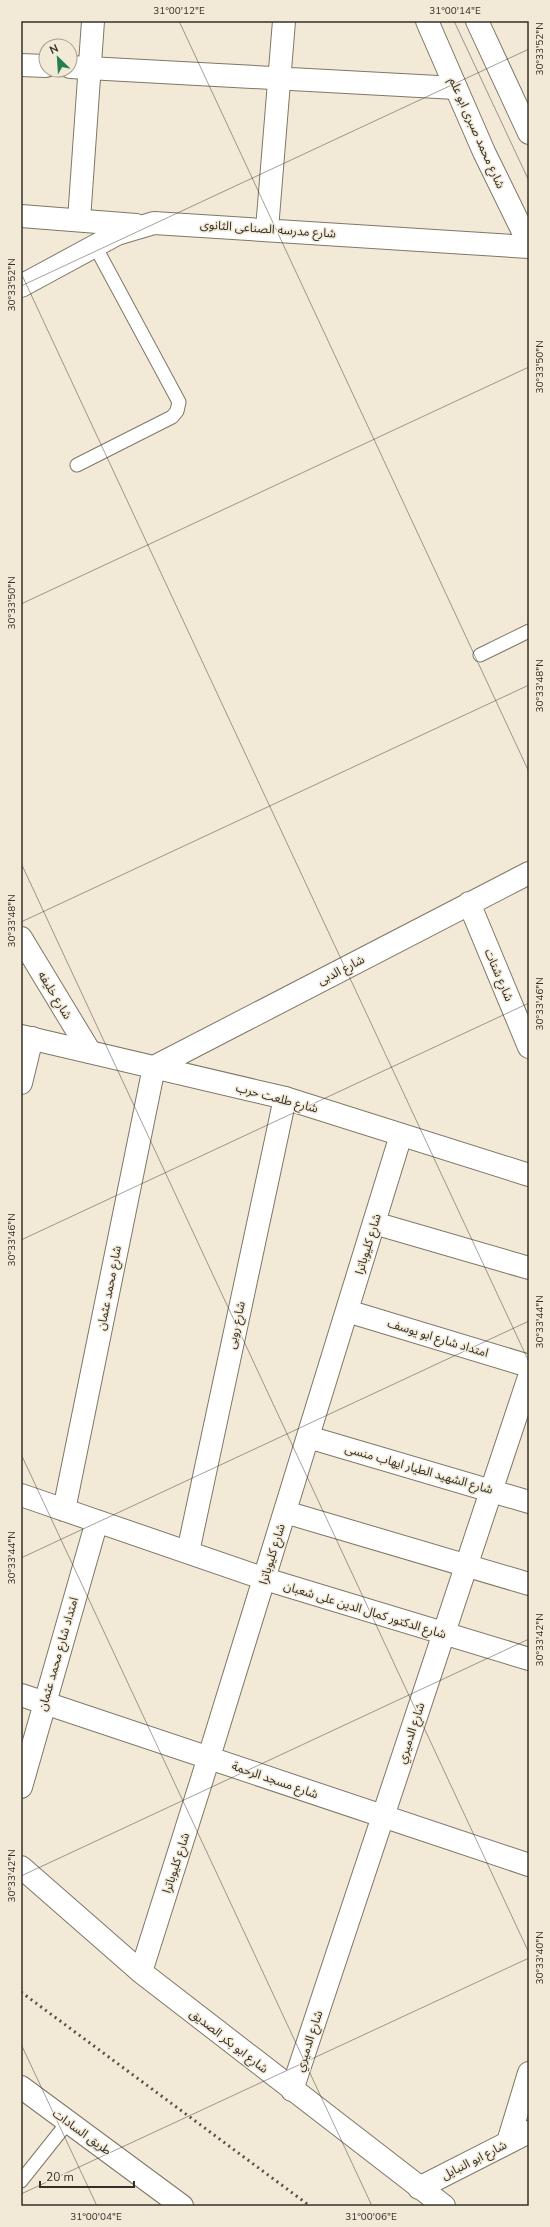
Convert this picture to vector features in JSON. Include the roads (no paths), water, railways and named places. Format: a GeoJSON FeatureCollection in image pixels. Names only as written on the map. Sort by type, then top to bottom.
{"type":"FeatureCollection","features":[{"type":"Feature","properties":{"kind":"street"},"geometry":{"type":"LineString","coordinates":[[79,220],[80,68],[93,21]]}},
{"type":"Feature","properties":{"kind":"street"},"geometry":{"type":"LineString","coordinates":[[267,229],[284,21]]}},
{"type":"Feature","properties":{"kind":"street","name":"شارع محمد صبرى ابو علم"},"geometry":{"type":"LineString","coordinates":[[427,21],[484,152],[529,244]]}},
{"type":"Feature","properties":{"kind":"street"},"geometry":{"type":"LineString","coordinates":[[477,21],[522,103],[529,133]]}},
{"type":"Feature","properties":{"kind":"street"},"geometry":{"type":"LineString","coordinates":[[21,65],[38,66]]}},
{"type":"Feature","properties":{"kind":"street"},"geometry":{"type":"LineString","coordinates":[[80,68],[456,88]]}},
{"type":"Feature","properties":{"kind":"street"},"geometry":{"type":"LineString","coordinates":[[21,216],[142,225]]}},
{"type":"Feature","properties":{"kind":"street","name":"شارع مدرسه الصناعى الثانوى"},"geometry":{"type":"LineString","coordinates":[[21,286],[117,234],[142,225],[167,222],[529,247]]}},
{"type":"Feature","properties":{"kind":"street","name":"شارع الدبى"},"geometry":{"type":"LineString","coordinates":[[154,1067],[529,873]]}},
{"type":"Feature","properties":{"kind":"street","name":"شارع شتات"},"geometry":{"type":"LineString","coordinates":[[469,903],[529,1047]]}},
{"type":"Feature","properties":{"kind":"street","name":"شارع خليفه"},"geometry":{"type":"LineString","coordinates":[[21,938],[90,1052]]}},
{"type":"Feature","properties":{"kind":"street"},"geometry":{"type":"LineString","coordinates":[[21,1083],[27,1037]]}},
{"type":"Feature","properties":{"kind":"street","name":"شارع طلعت حرب"},"geometry":{"type":"LineString","coordinates":[[27,1037],[284,1098],[529,1175]]}},
{"type":"Feature","properties":{"kind":"street","name":"شارع محمد عثمان"},"geometry":{"type":"LineString","coordinates":[[64,1510],[154,1067]]}},
{"type":"Feature","properties":{"kind":"street","name":"شارع روبى"},"geometry":{"type":"LineString","coordinates":[[188,1552],[284,1098]]}},
{"type":"Feature","properties":{"kind":"street","name":"شارع كليوباترا"},"geometry":{"type":"LineString","coordinates":[[141,1972],[265,1579],[401,1135]]}},
{"type":"Feature","properties":{"kind":"street"},"geometry":{"type":"LineString","coordinates":[[374,1223],[529,1268]]}},
{"type":"Feature","properties":{"kind":"street","name":"امتداد شارع ابو يوسف"},"geometry":{"type":"LineString","coordinates":[[347,1310],[529,1366]]}},
{"type":"Feature","properties":{"kind":"street","name":"شارع الدميري"},"geometry":{"type":"LineString","coordinates":[[292,2090],[529,1377]]}},
{"type":"Feature","properties":{"kind":"street","name":"شارع الشهيد الطيار ايهاب منسى"},"geometry":{"type":"LineString","coordinates":[[308,1437],[529,1502]]}},
{"type":"Feature","properties":{"kind":"street","name":"شارع الدكتور كمال الدين على شعبان"},"geometry":{"type":"LineString","coordinates":[[21,1495],[265,1579],[529,1659]]}},
{"type":"Feature","properties":{"kind":"street"},"geometry":{"type":"LineString","coordinates":[[285,1512],[529,1584]]}},
{"type":"Feature","properties":{"kind":"street","name":"امتداد شارع محمد عثمان"},"geometry":{"type":"LineString","coordinates":[[21,1787],[44,1702],[97,1521]]}},
{"type":"Feature","properties":{"kind":"street","name":"شارع مسجد الرحمة"},"geometry":{"type":"LineString","coordinates":[[21,1695],[529,1865]]}},
{"type":"Feature","properties":{"kind":"street","name":"شارع ابو بكر الصديق"},"geometry":{"type":"LineString","coordinates":[[21,1867],[141,1972],[444,2206]]}},
{"type":"Feature","properties":{"kind":"street"},"geometry":{"type":"LineString","coordinates":[[508,2142],[529,2073]]}},
{"type":"Feature","properties":{"kind":"street","name":"طريق السادات"},"geometry":{"type":"LineString","coordinates":[[21,2087],[182,2206]]}},
{"type":"Feature","properties":{"kind":"street","name":"شارع ابو النبايل"},"geometry":{"type":"LineString","coordinates":[[419,2188],[529,2132]]}},
{"type":"Feature","properties":{"kind":"lane"},"geometry":{"type":"LineString","coordinates":[[77,465],[172,417],[177,411],[179,402],[95,246]]}},
{"type":"Feature","properties":{"kind":"lane"},"geometry":{"type":"LineString","coordinates":[[480,655],[529,631]]}},
{"type":"Feature","properties":{"kind":"lane"},"geometry":{"type":"LineString","coordinates":[[21,2181],[68,2122]]}},
{"type":"Feature","properties":{"kind":"railway"},"geometry":{"type":"LineString","coordinates":[[21,1992],[310,2206]]}}]}
